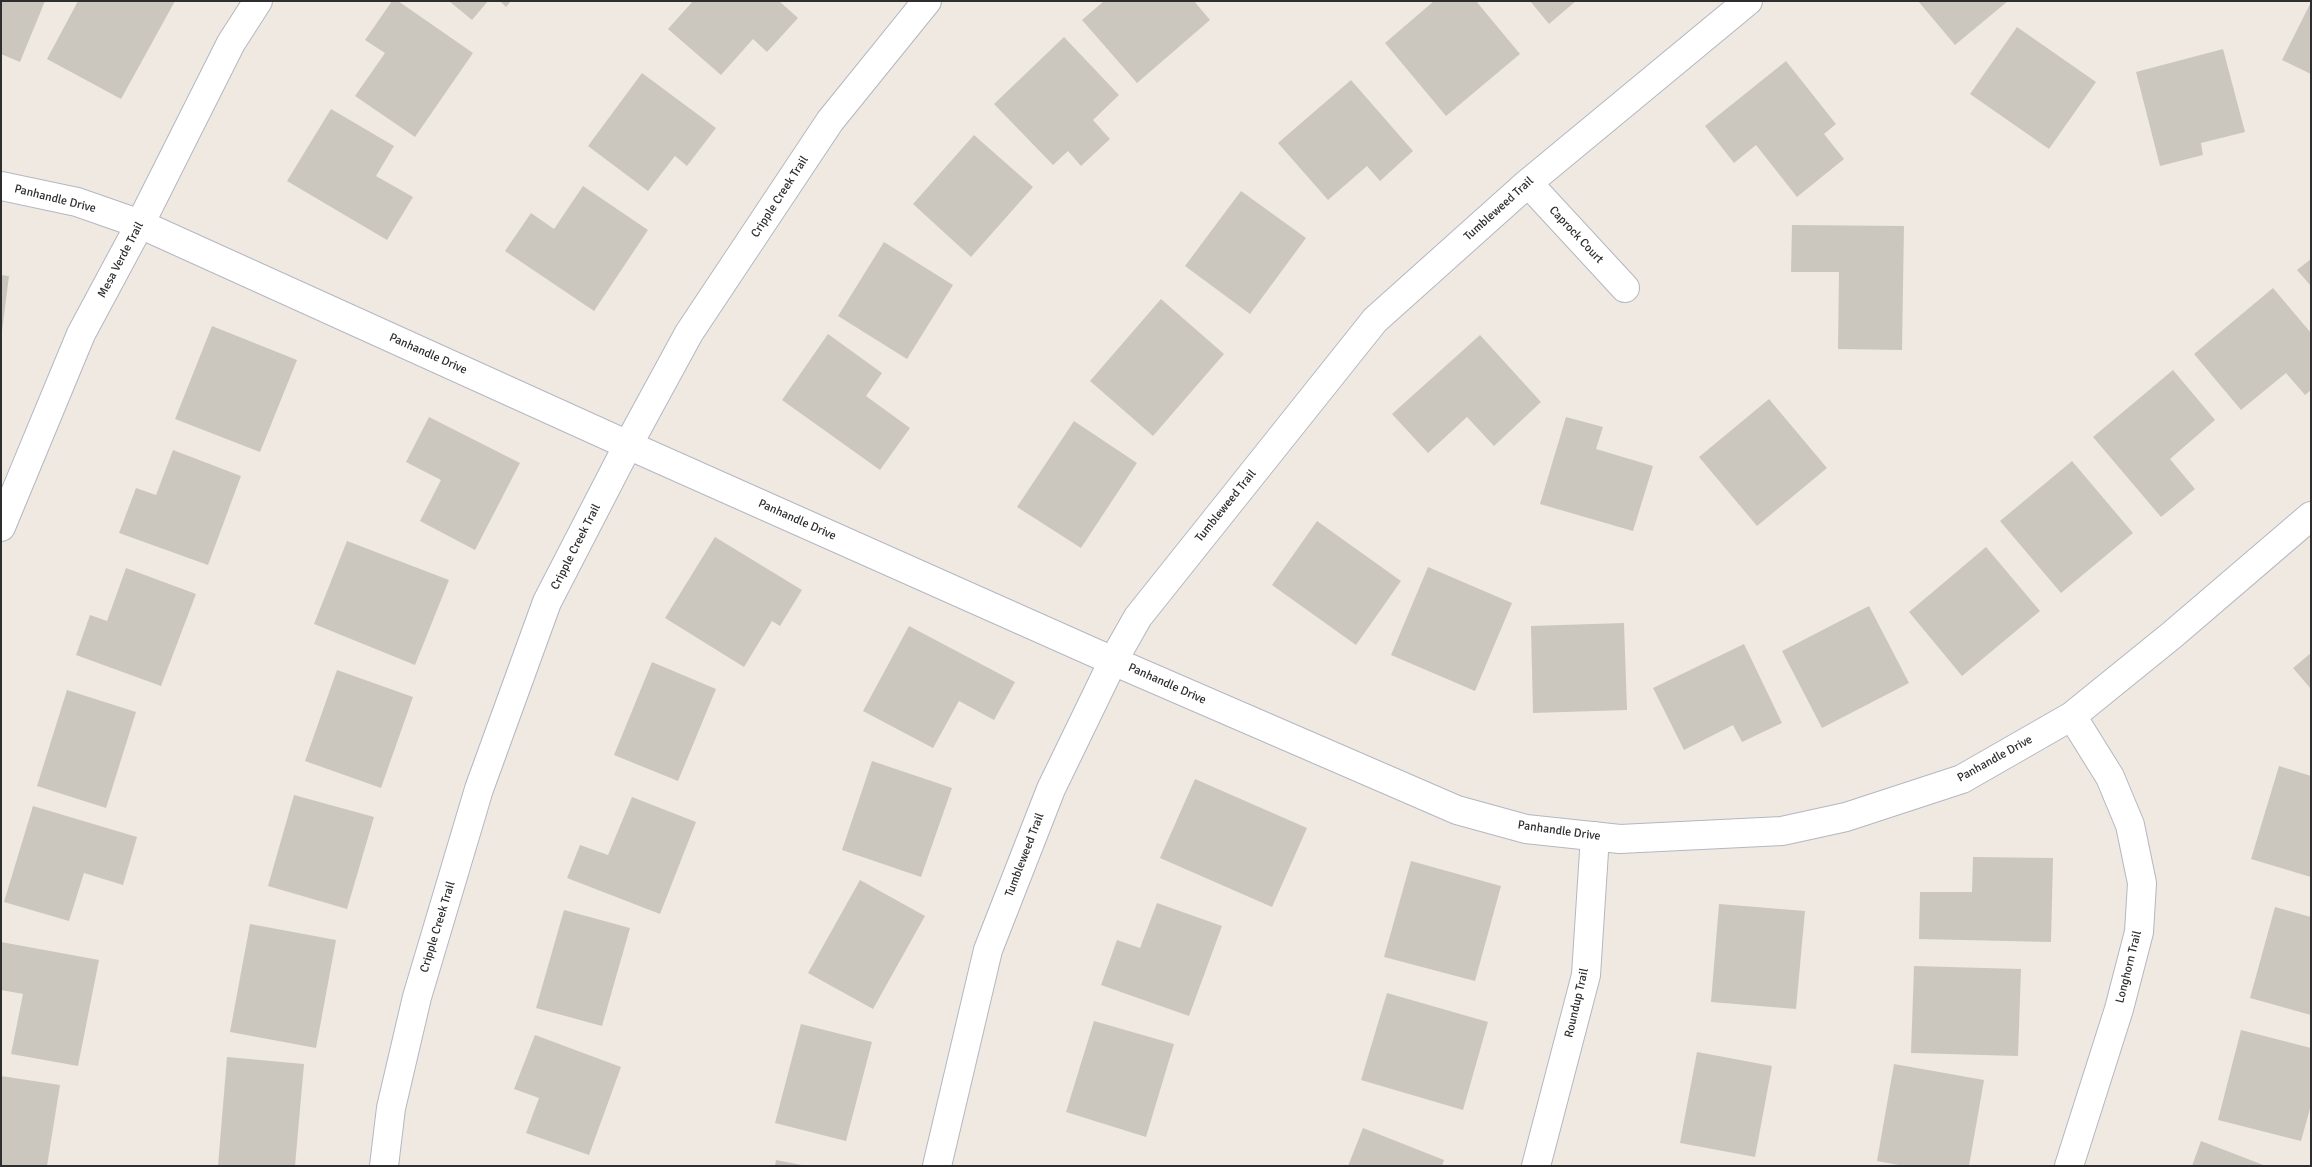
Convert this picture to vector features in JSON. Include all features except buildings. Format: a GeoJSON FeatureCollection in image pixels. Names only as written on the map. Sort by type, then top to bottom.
{"type":"FeatureCollection","features":[{"type":"Feature","properties":{"kind":"street","name":"Mesa Verde Trail"},"geometry":{"type":"LineString","coordinates":[[1,527],[81,334],[140,224],[231,43],[258,1]]}},
{"type":"Feature","properties":{"kind":"street","name":"Cripple Creek Trail"},"geometry":{"type":"LineString","coordinates":[[384,1166],[391,1108],[417,997],[479,789],[547,602],[628,445],[690,333],[830,120],[927,1]]}},
{"type":"Feature","properties":{"kind":"street","name":"Tumbleweed Trail"},"geometry":{"type":"LineString","coordinates":[[937,1166],[988,950],[1050,789],[1113,660],[1138,616],[1375,320],[1528,182],[1748,1]]}},
{"type":"Feature","properties":{"kind":"street","name":"Caprock Court"},"geometry":{"type":"LineString","coordinates":[[1528,182],[1625,288]]}},
{"type":"Feature","properties":{"kind":"street","name":"Panhandle Drive"},"geometry":{"type":"LineString","coordinates":[[1,186],[77,202],[140,224],[628,445],[1113,660],[1457,810],[1526,829],[1620,839],[1782,831],[1846,817],[1962,779],[2072,716],[2172,636],[2311,516]]}},
{"type":"Feature","properties":{"kind":"street","name":"Longhorn Trail"},"geometry":{"type":"LineString","coordinates":[[2070,1166],[2119,1009],[2139,932],[2142,883],[2130,825],[2110,777],[2072,716]]}},
{"type":"Feature","properties":{"kind":"street","name":"Roundup Trail"},"geometry":{"type":"LineString","coordinates":[[1536,1166],[1586,975],[1595,836]]}}]}
